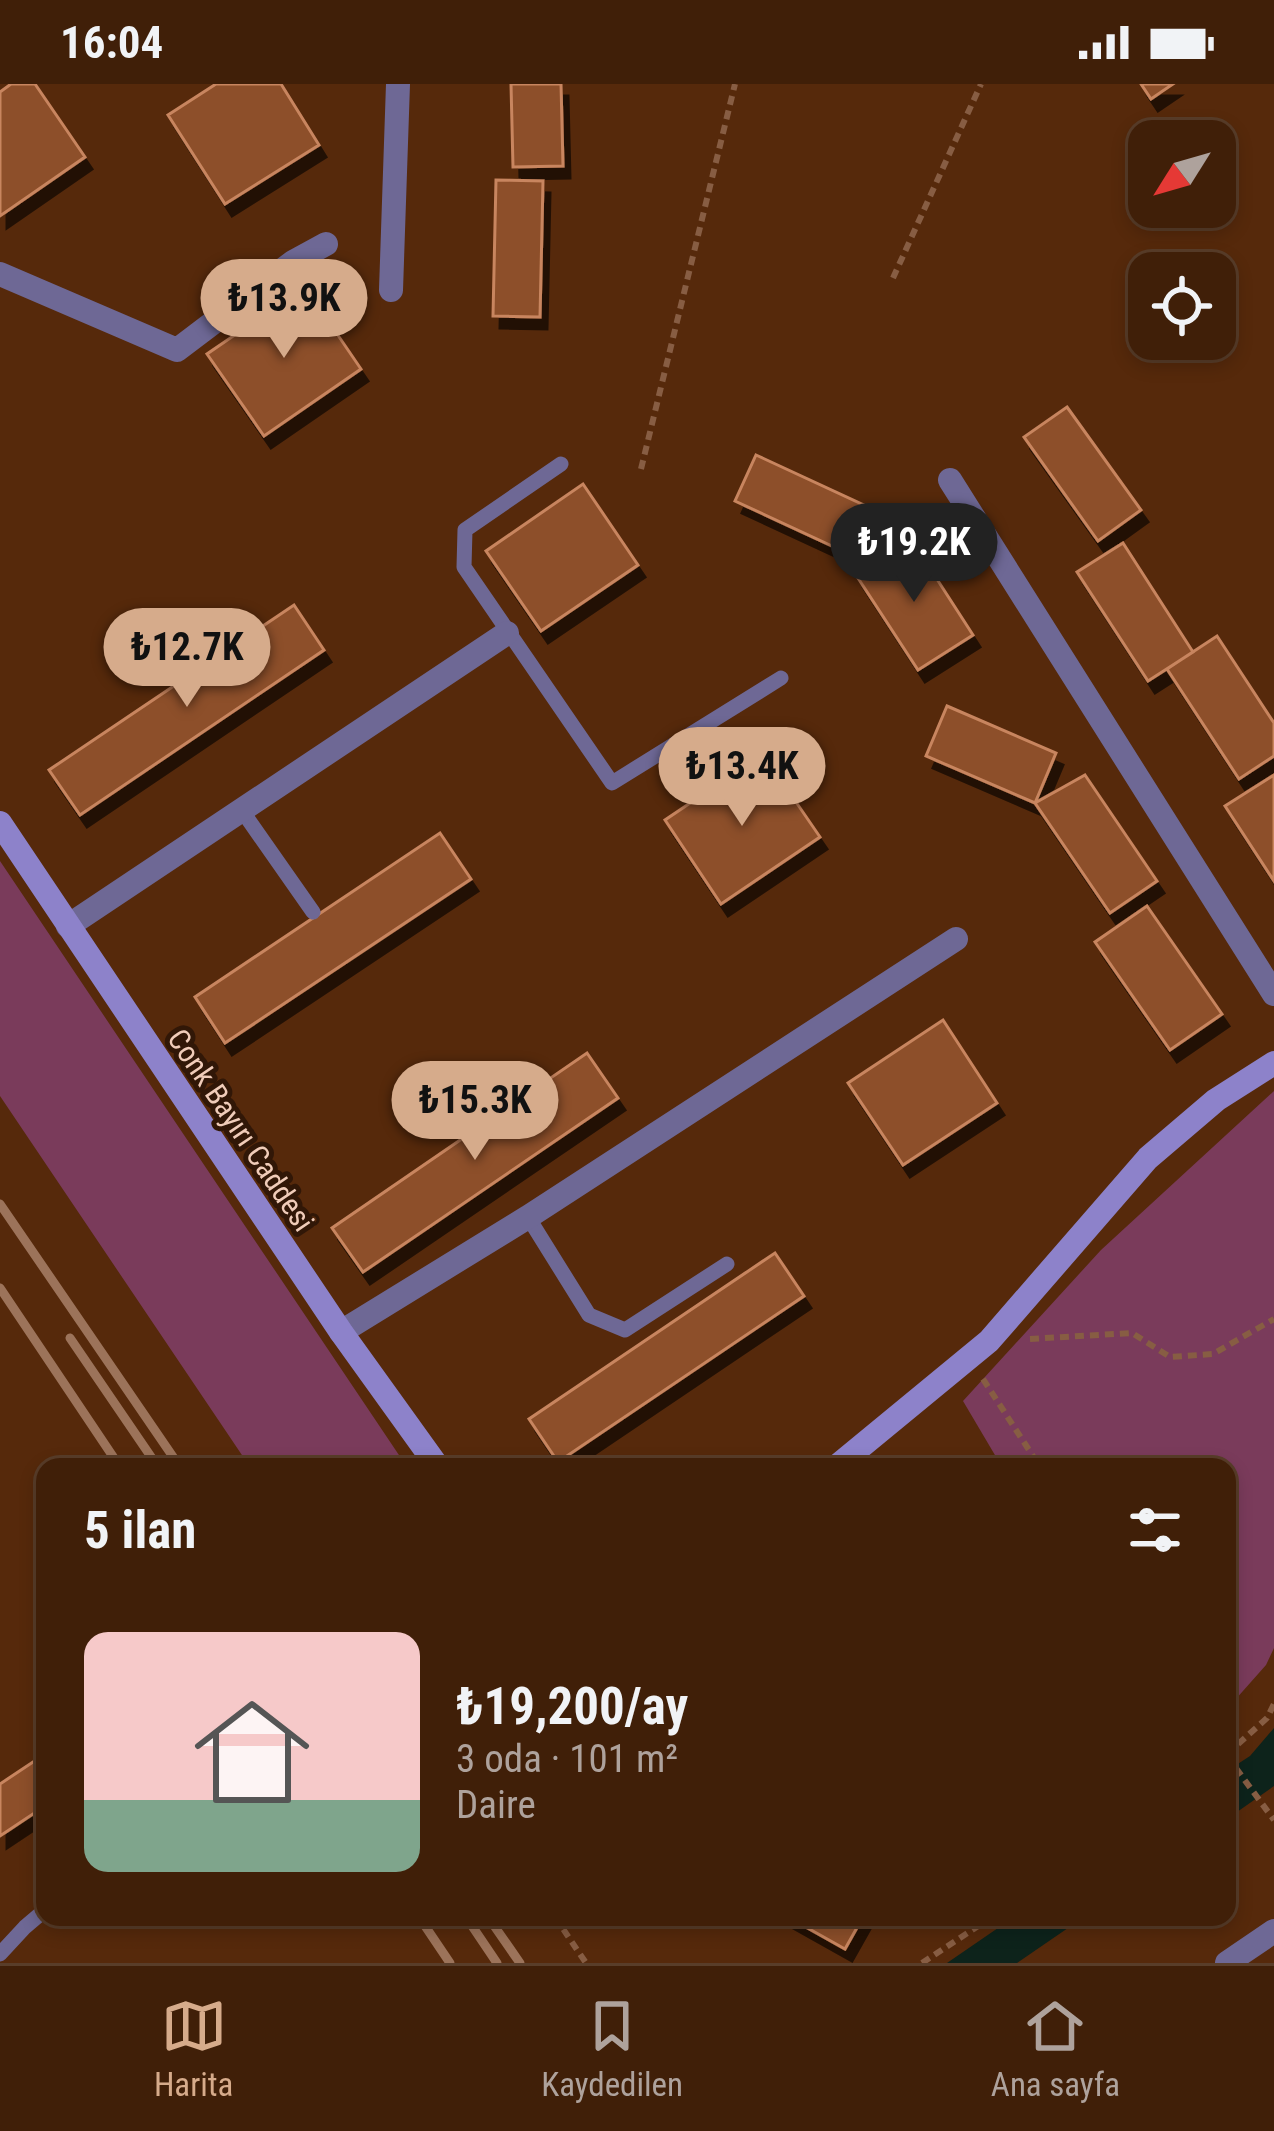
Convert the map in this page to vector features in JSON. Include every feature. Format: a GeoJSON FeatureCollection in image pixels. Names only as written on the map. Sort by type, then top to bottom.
{"type":"FeatureCollection","features":[{"type":"Feature","properties":{"kind":"street"},"geometry":{"type":"LineString","coordinates":[[391,290],[398,84]]}},
{"type":"Feature","properties":{"kind":"street"},"geometry":{"type":"LineString","coordinates":[[0,274],[177,350],[292,262],[326,244]]}},
{"type":"Feature","properties":{"kind":"street"},"geometry":{"type":"LineString","coordinates":[[950,480],[1274,994]]}},
{"type":"Feature","properties":{"kind":"street"},"geometry":{"type":"LineString","coordinates":[[68,926],[507,633]]}},
{"type":"Feature","properties":{"kind":"street","name":"Conk Bayırı Caddesi"},"geometry":{"type":"LineString","coordinates":[[0,823],[431,1458]]}},
{"type":"Feature","properties":{"kind":"street"},"geometry":{"type":"LineString","coordinates":[[341,1332],[528,1217],[956,939]]}},
{"type":"Feature","properties":{"kind":"street"},"geometry":{"type":"LineString","coordinates":[[847,1458],[980,1350],[1148,1158],[1216,1100],[1274,1063]]}},
{"type":"Feature","properties":{"kind":"street"},"geometry":{"type":"LineString","coordinates":[[1227,1963],[1274,1931]]}},
{"type":"Feature","properties":{"kind":"lane"},"geometry":{"type":"LineString","coordinates":[[561,464],[465,530],[464,567],[612,783],[781,678]]}},
{"type":"Feature","properties":{"kind":"lane"},"geometry":{"type":"LineString","coordinates":[[243,812],[313,912]]}},
{"type":"Feature","properties":{"kind":"lane"},"geometry":{"type":"LineString","coordinates":[[528,1217],[590,1315],[625,1330],[727,1264]]}},
{"type":"Feature","properties":{"kind":"lane"},"geometry":{"type":"LineString","coordinates":[[0,1954],[36,1918]]}},
{"type":"Feature","properties":{"kind":"path"},"geometry":{"type":"LineString","coordinates":[[641,469],[735,84]]}},
{"type":"Feature","properties":{"kind":"path"},"geometry":{"type":"LineString","coordinates":[[893,278],[981,84]]}},
{"type":"Feature","properties":{"kind":"path"},"geometry":{"type":"LineString","coordinates":[[1035,1458],[980,1350],[1132,1334],[1170,1357],[1213,1354],[1274,1319]]}},
{"type":"Feature","properties":{"kind":"path"},"geometry":{"type":"LineString","coordinates":[[1236,1751],[1274,1704]]}},
{"type":"Feature","properties":{"kind":"path"},"geometry":{"type":"LineString","coordinates":[[1236,1768],[1272,1817]]}},
{"type":"Feature","properties":{"kind":"path"},"geometry":{"type":"LineString","coordinates":[[561,1926],[586,1963]]}},
{"type":"Feature","properties":{"kind":"path"},"geometry":{"type":"LineString","coordinates":[[922,1963],[978,1926]]}},
{"type":"Feature","properties":{"kind":"shaded area"},"geometry":{"type":"Polygon","coordinates":[[[0,861],[401,1458],[244,1458],[0,1096],[0,861]]]}},
{"type":"Feature","properties":{"kind":"shaded area"},"geometry":{"type":"Polygon","coordinates":[[[1274,1091],[1274,1648],[1266,1665],[1236,1699],[1236,1458],[997,1458],[963,1401],[1101,1250],[1274,1091]]]}},
{"type":"Feature","properties":{"kind":"shaded area"},"geometry":{"type":"Polygon","coordinates":[[[1274,1728],[1274,1786],[1236,1813],[1236,1765],[1274,1728]]]}},
{"type":"Feature","properties":{"kind":"shaded area"},"geometry":{"type":"Polygon","coordinates":[[[1001,1926],[1071,1926],[1017,1963],[947,1963],[1001,1926]]]}},
{"type":"Feature","properties":{"kind":"building"},"geometry":{"type":"Polygon","coordinates":[[[11,84],[35,84],[85,157],[0,216],[0,92],[11,84]]]}},
{"type":"Feature","properties":{"kind":"building"},"geometry":{"type":"Polygon","coordinates":[[[216,84],[281,84],[319,145],[225,204],[168,115],[216,84]]]}},
{"type":"Feature","properties":{"kind":"building"},"geometry":{"type":"Polygon","coordinates":[[[511,84],[561,84],[563,166],[513,167],[511,84]]]}},
{"type":"Feature","properties":{"kind":"building"},"geometry":{"type":"Polygon","coordinates":[[[1141,84],[1173,84],[1151,99],[1141,84]]]}},
{"type":"Feature","properties":{"kind":"building"},"geometry":{"type":"Polygon","coordinates":[[[496,180],[543,181],[540,317],[493,316],[496,180]]]}},
{"type":"Feature","properties":{"kind":"building"},"geometry":{"type":"Polygon","coordinates":[[[305,287],[361,369],[264,436],[207,354],[305,287]]]}},
{"type":"Feature","properties":{"kind":"building"},"geometry":{"type":"Polygon","coordinates":[[[1067,407],[1141,510],[1098,541],[1024,437],[1067,407]]]}},
{"type":"Feature","properties":{"kind":"building"},"geometry":{"type":"Polygon","coordinates":[[[756,455],[879,512],[858,558],[735,501],[756,455]]]}},
{"type":"Feature","properties":{"kind":"building"},"geometry":{"type":"Polygon","coordinates":[[[583,484],[638,565],[541,631],[486,551],[583,484]]]}},
{"type":"Feature","properties":{"kind":"building"},"geometry":{"type":"Polygon","coordinates":[[[911,539],[973,635],[918,670],[856,575],[911,539]]]}},
{"type":"Feature","properties":{"kind":"building"},"geometry":{"type":"Polygon","coordinates":[[[1123,543],[1193,652],[1148,681],[1077,572],[1123,543]]]}},
{"type":"Feature","properties":{"kind":"building"},"geometry":{"type":"Polygon","coordinates":[[[294,605],[324,650],[80,815],[49,770],[294,605]]]}},
{"type":"Feature","properties":{"kind":"building"},"geometry":{"type":"Polygon","coordinates":[[[1217,636],[1274,723],[1274,756],[1239,779],[1167,669],[1217,636]]]}},
{"type":"Feature","properties":{"kind":"building"},"geometry":{"type":"Polygon","coordinates":[[[947,706],[1056,753],[1035,803],[926,756],[947,706]]]}},
{"type":"Feature","properties":{"kind":"building"},"geometry":{"type":"Polygon","coordinates":[[[763,754],[820,837],[721,904],[665,820],[763,754]]]}},
{"type":"Feature","properties":{"kind":"building"},"geometry":{"type":"Polygon","coordinates":[[[1085,775],[1157,881],[1110,913],[1035,803],[1085,775]]]}},
{"type":"Feature","properties":{"kind":"building"},"geometry":{"type":"Polygon","coordinates":[[[1274,775],[1274,881],[1225,806],[1274,775]]]}},
{"type":"Feature","properties":{"kind":"building"},"geometry":{"type":"Polygon","coordinates":[[[440,833],[471,879],[225,1043],[195,997],[440,833]]]}},
{"type":"Feature","properties":{"kind":"building"},"geometry":{"type":"Polygon","coordinates":[[[1147,906],[1222,1014],[1170,1050],[1095,942],[1147,906]]]}},
{"type":"Feature","properties":{"kind":"building"},"geometry":{"type":"Polygon","coordinates":[[[943,1020],[997,1103],[903,1165],[848,1083],[943,1020]]]}},
{"type":"Feature","properties":{"kind":"building"},"geometry":{"type":"Polygon","coordinates":[[[587,1053],[618,1098],[363,1272],[332,1228],[587,1053]]]}},
{"type":"Feature","properties":{"kind":"building"},"geometry":{"type":"Polygon","coordinates":[[[775,1253],[804,1296],[564,1458],[555,1458],[529,1419],[775,1253]]]}},
{"type":"Feature","properties":{"kind":"building"},"geometry":{"type":"Polygon","coordinates":[[[36,1760],[36,1812],[0,1836],[0,1784],[36,1760]]]}},
{"type":"Feature","properties":{"kind":"building"},"geometry":{"type":"Polygon","coordinates":[[[804,1926],[858,1926],[845,1949],[804,1926]]]}},
{"type":"Feature","properties":{"kind":"railway"},"geometry":{"type":"LineString","coordinates":[[0,1204],[174,1458]]}},
{"type":"Feature","properties":{"kind":"railway"},"geometry":{"type":"LineString","coordinates":[[0,1288],[114,1458]]}},
{"type":"Feature","properties":{"kind":"railway"},"geometry":{"type":"LineString","coordinates":[[70,1338],[152,1458]]}},
{"type":"Feature","properties":{"kind":"railway"},"geometry":{"type":"LineString","coordinates":[[425,1926],[450,1963]]}},
{"type":"Feature","properties":{"kind":"railway"},"geometry":{"type":"LineString","coordinates":[[472,1926],[497,1963]]}},
{"type":"Feature","properties":{"kind":"railway"},"geometry":{"type":"LineString","coordinates":[[494,1926],[520,1963]]}}]}
